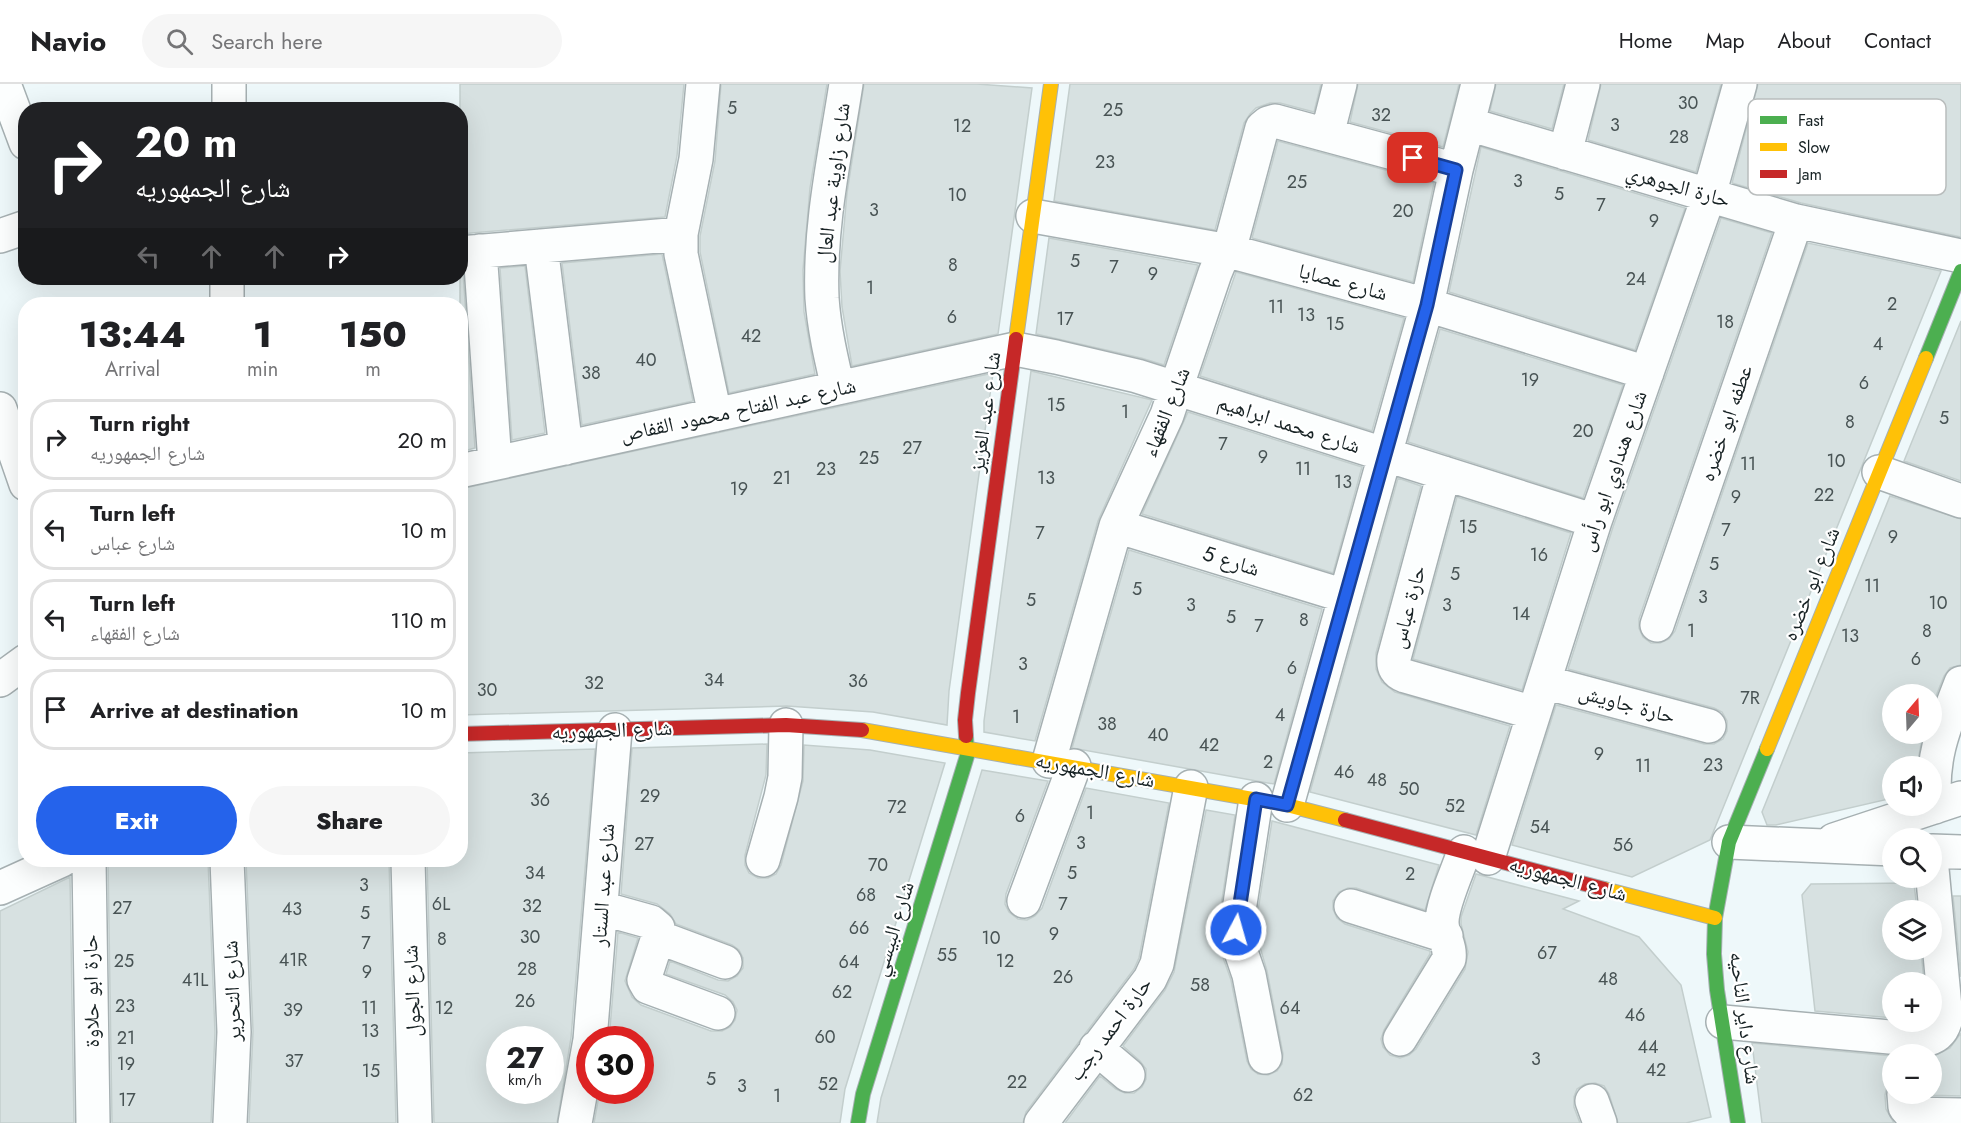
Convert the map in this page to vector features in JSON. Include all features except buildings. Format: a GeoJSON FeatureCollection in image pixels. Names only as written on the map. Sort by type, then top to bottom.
{"type":"FeatureCollection","features":[{"type":"Feature","properties":{"kind":"street"},"geometry":{"type":"LineString","coordinates":[[4,84],[18,122]]}},
{"type":"Feature","properties":{"kind":"street"},"geometry":{"type":"LineString","coordinates":[[229,84],[229,102]]}},
{"type":"Feature","properties":{"kind":"street"},"geometry":{"type":"LineString","coordinates":[[703,84],[696,159],[683,214],[681,254],[715,415]]}},
{"type":"Feature","properties":{"kind":"street","name":"شارع زاوية عبد العال"},"geometry":{"type":"LineString","coordinates":[[837,388],[822,299],[822,254],[826,210],[846,84]]}},
{"type":"Feature","properties":{"kind":"street","name":"شارع عبد العزيز"},"geometry":{"type":"LineString","coordinates":[[967,747],[966,706],[1051,84]]}},
{"type":"Feature","properties":{"kind":"street"},"geometry":{"type":"LineString","coordinates":[[1327,135],[1340,84]]}},
{"type":"Feature","properties":{"kind":"street"},"geometry":{"type":"LineString","coordinates":[[1265,1057],[1249,975],[1237,940],[1236,930],[1271,802],[1346,596],[1427,305],[1456,170],[1478,84]]}},
{"type":"Feature","properties":{"kind":"street"},"geometry":{"type":"LineString","coordinates":[[1564,153],[1583,84]]}},
{"type":"Feature","properties":{"kind":"street","name":"شارع هنداوي ابو رأس"},"geometry":{"type":"LineString","coordinates":[[1400,1039],[1449,959],[1449,944],[1442,921],[1443,914],[1476,855],[1534,713],[1595,521],[1709,195],[1740,84]]}},
{"type":"Feature","properties":{"kind":"street","name":"شارع الفقهاء"},"geometry":{"type":"LineString","coordinates":[[1024,901],[1061,764],[1116,526],[1128,496],[1156,442],[1177,389],[1215,273],[1220,261],[1229,251],[1262,128],[1275,121],[1456,170]]}},
{"type":"Feature","properties":{"kind":"street","name":"حارة الجوهري"},"geometry":{"type":"LineString","coordinates":[[1468,124],[1796,221],[1961,256]]}},
{"type":"Feature","properties":{"kind":"street","name":"شارع عصايا"},"geometry":{"type":"LineString","coordinates":[[1033,216],[1229,251],[1427,305],[1647,373]]}},
{"type":"Feature","properties":{"kind":"street","name":"عطفه ابو خضره"},"geometry":{"type":"LineString","coordinates":[[1657,625],[1796,221]]}},
{"type":"Feature","properties":{"kind":"street"},"geometry":{"type":"LineString","coordinates":[[0,236],[18,230]]}},
{"type":"Feature","properties":{"kind":"street"},"geometry":{"type":"LineString","coordinates":[[495,463],[470,252],[681,234]]}},
{"type":"Feature","properties":{"kind":"street"},"geometry":{"type":"LineString","coordinates":[[541,246],[566,448]]}},
{"type":"Feature","properties":{"kind":"street","name":"شارع ابو خضره"},"geometry":{"type":"LineString","coordinates":[[1715,918],[1729,842],[1961,271]]}},
{"type":"Feature","properties":{"kind":"street","name":"شارع عبد الفتاح محمود القفاص"},"geometry":{"type":"LineString","coordinates":[[468,469],[1015,349]]}},
{"type":"Feature","properties":{"kind":"street","name":"شارع محمد ابراهيم"},"geometry":{"type":"LineString","coordinates":[[1015,349],[1097,366],[1177,389],[1595,521]]}},
{"type":"Feature","properties":{"kind":"street"},"geometry":{"type":"LineString","coordinates":[[0,409],[18,461]]}},
{"type":"Feature","properties":{"kind":"street"},"geometry":{"type":"LineString","coordinates":[[1879,472],[1961,501]]}},
{"type":"Feature","properties":{"kind":"street","name":"حارة عباس"},"geometry":{"type":"LineString","coordinates":[[1444,473],[1394,658],[1395,669],[1399,674],[1405,676],[1534,713]]}},
{"type":"Feature","properties":{"kind":"street","name":"شارع 5"},"geometry":{"type":"LineString","coordinates":[[1116,526],[1346,596]]}},
{"type":"Feature","properties":{"kind":"street"},"geometry":{"type":"LineString","coordinates":[[0,680],[18,667]]}},
{"type":"Feature","properties":{"kind":"street","name":"حارة جاويش"},"geometry":{"type":"LineString","coordinates":[[1544,682],[1709,726]]}},
{"type":"Feature","properties":{"kind":"street"},"geometry":{"type":"LineString","coordinates":[[1815,846],[1948,803],[1933,788],[1937,748],[1961,683]]}},
{"type":"Feature","properties":{"kind":"street"},"geometry":{"type":"LineString","coordinates":[[763,860],[782,796],[785,777],[786,725]]}},
{"type":"Feature","properties":{"kind":"street","name":"شارع الجمهوريه"},"geometry":{"type":"LineString","coordinates":[[468,734],[786,725],[872,730],[1271,802],[1715,918]]}},
{"type":"Feature","properties":{"kind":"street","name":"شارع عبد الستار"},"geometry":{"type":"LineString","coordinates":[[591,1026],[615,729]]}},
{"type":"Feature","properties":{"kind":"street","name":"شارع البيسي"},"geometry":{"type":"LineString","coordinates":[[858,1123],[863,1094],[965,767],[967,747]]}},
{"type":"Feature","properties":{"kind":"street","name":"حارة احمد رجب"},"geometry":{"type":"LineString","coordinates":[[1041,1123],[1150,979],[1157,963],[1191,787]]}},
{"type":"Feature","properties":{"kind":"street"},"geometry":{"type":"LineString","coordinates":[[1729,842],[1882,849]]}},
{"type":"Feature","properties":{"kind":"street"},"geometry":{"type":"LineString","coordinates":[[1942,851],[1961,852]]}},
{"type":"Feature","properties":{"kind":"street"},"geometry":{"type":"LineString","coordinates":[[0,888],[46,867]]}},
{"type":"Feature","properties":{"kind":"street","name":"حارة ابو حلاوة"},"geometry":{"type":"LineString","coordinates":[[89,867],[93,1123]]}},
{"type":"Feature","properties":{"kind":"street","name":"شارع التحرير"},"geometry":{"type":"LineString","coordinates":[[227,867],[234,1032],[230,1123]]}},
{"type":"Feature","properties":{"kind":"street","name":"شارع الجول"},"geometry":{"type":"LineString","coordinates":[[408,867],[415,1123]]}},
{"type":"Feature","properties":{"kind":"street"},"geometry":{"type":"LineString","coordinates":[[1914,1044],[1932,1039],[1944,1027],[1946,1018],[1934,888]]}},
{"type":"Feature","properties":{"kind":"street"},"geometry":{"type":"LineString","coordinates":[[1351,906],[1446,936]]}},
{"type":"Feature","properties":{"kind":"street"},"geometry":{"type":"LineString","coordinates":[[601,908],[651,922],[658,928],[658,937],[645,983],[652,988],[718,1013]]}},
{"type":"Feature","properties":{"kind":"street","name":"شارع داير الناحيه"},"geometry":{"type":"LineString","coordinates":[[1715,918],[1716,981],[1723,1022],[1732,1122]]}},
{"type":"Feature","properties":{"kind":"street"},"geometry":{"type":"LineString","coordinates":[[658,937],[725,962]]}},
{"type":"Feature","properties":{"kind":"street"},"geometry":{"type":"LineString","coordinates":[[1723,1022],[1884,1044]]}},
{"type":"Feature","properties":{"kind":"street"},"geometry":{"type":"LineString","coordinates":[[1096,1048],[1128,1075]]}},
{"type":"Feature","properties":{"kind":"street","name":"شارع عبد الستار"},"geometry":{"type":"LineString","coordinates":[[575,1123],[578,1104]]}},
{"type":"Feature","properties":{"kind":"street"},"geometry":{"type":"LineString","coordinates":[[1905,1104],[1911,1114],[1961,1115]]}},
{"type":"Feature","properties":{"kind":"traffic: fast"},"geometry":{"type":"LineString","coordinates":[[1926,358],[1961,271]]}},
{"type":"Feature","properties":{"kind":"traffic: fast"},"geometry":{"type":"LineString","coordinates":[[858,1123],[863,1094],[967,756],[966,736]]}},
{"type":"Feature","properties":{"kind":"traffic: fast"},"geometry":{"type":"LineString","coordinates":[[1738,1123],[1717,990],[1714,954],[1715,918],[1729,842],[1767,749]]}},
{"type":"Feature","properties":{"kind":"traffic: slow"},"geometry":{"type":"LineString","coordinates":[[1016,339],[1051,84]]}},
{"type":"Feature","properties":{"kind":"traffic: slow"},"geometry":{"type":"LineString","coordinates":[[1767,749],[1926,358]]}},
{"type":"Feature","properties":{"kind":"traffic: slow"},"geometry":{"type":"LineString","coordinates":[[862,730],[1287,805],[1345,820]]}},
{"type":"Feature","properties":{"kind":"traffic: slow"},"geometry":{"type":"LineString","coordinates":[[1604,889],[1715,918]]}},
{"type":"Feature","properties":{"kind":"traffic: jam"},"geometry":{"type":"LineString","coordinates":[[966,736],[968,693],[1016,339]]}},
{"type":"Feature","properties":{"kind":"traffic: jam"},"geometry":{"type":"LineString","coordinates":[[468,734],[786,725],[862,730]]}},
{"type":"Feature","properties":{"kind":"traffic: jam"},"geometry":{"type":"LineString","coordinates":[[1345,820],[1604,889]]}},
{"type":"Feature","properties":{"kind":"route"},"geometry":{"type":"LineString","coordinates":[[1236,930],[1256,799],[1287,805],[1427,305],[1456,170],[1413,158]]}}]}
